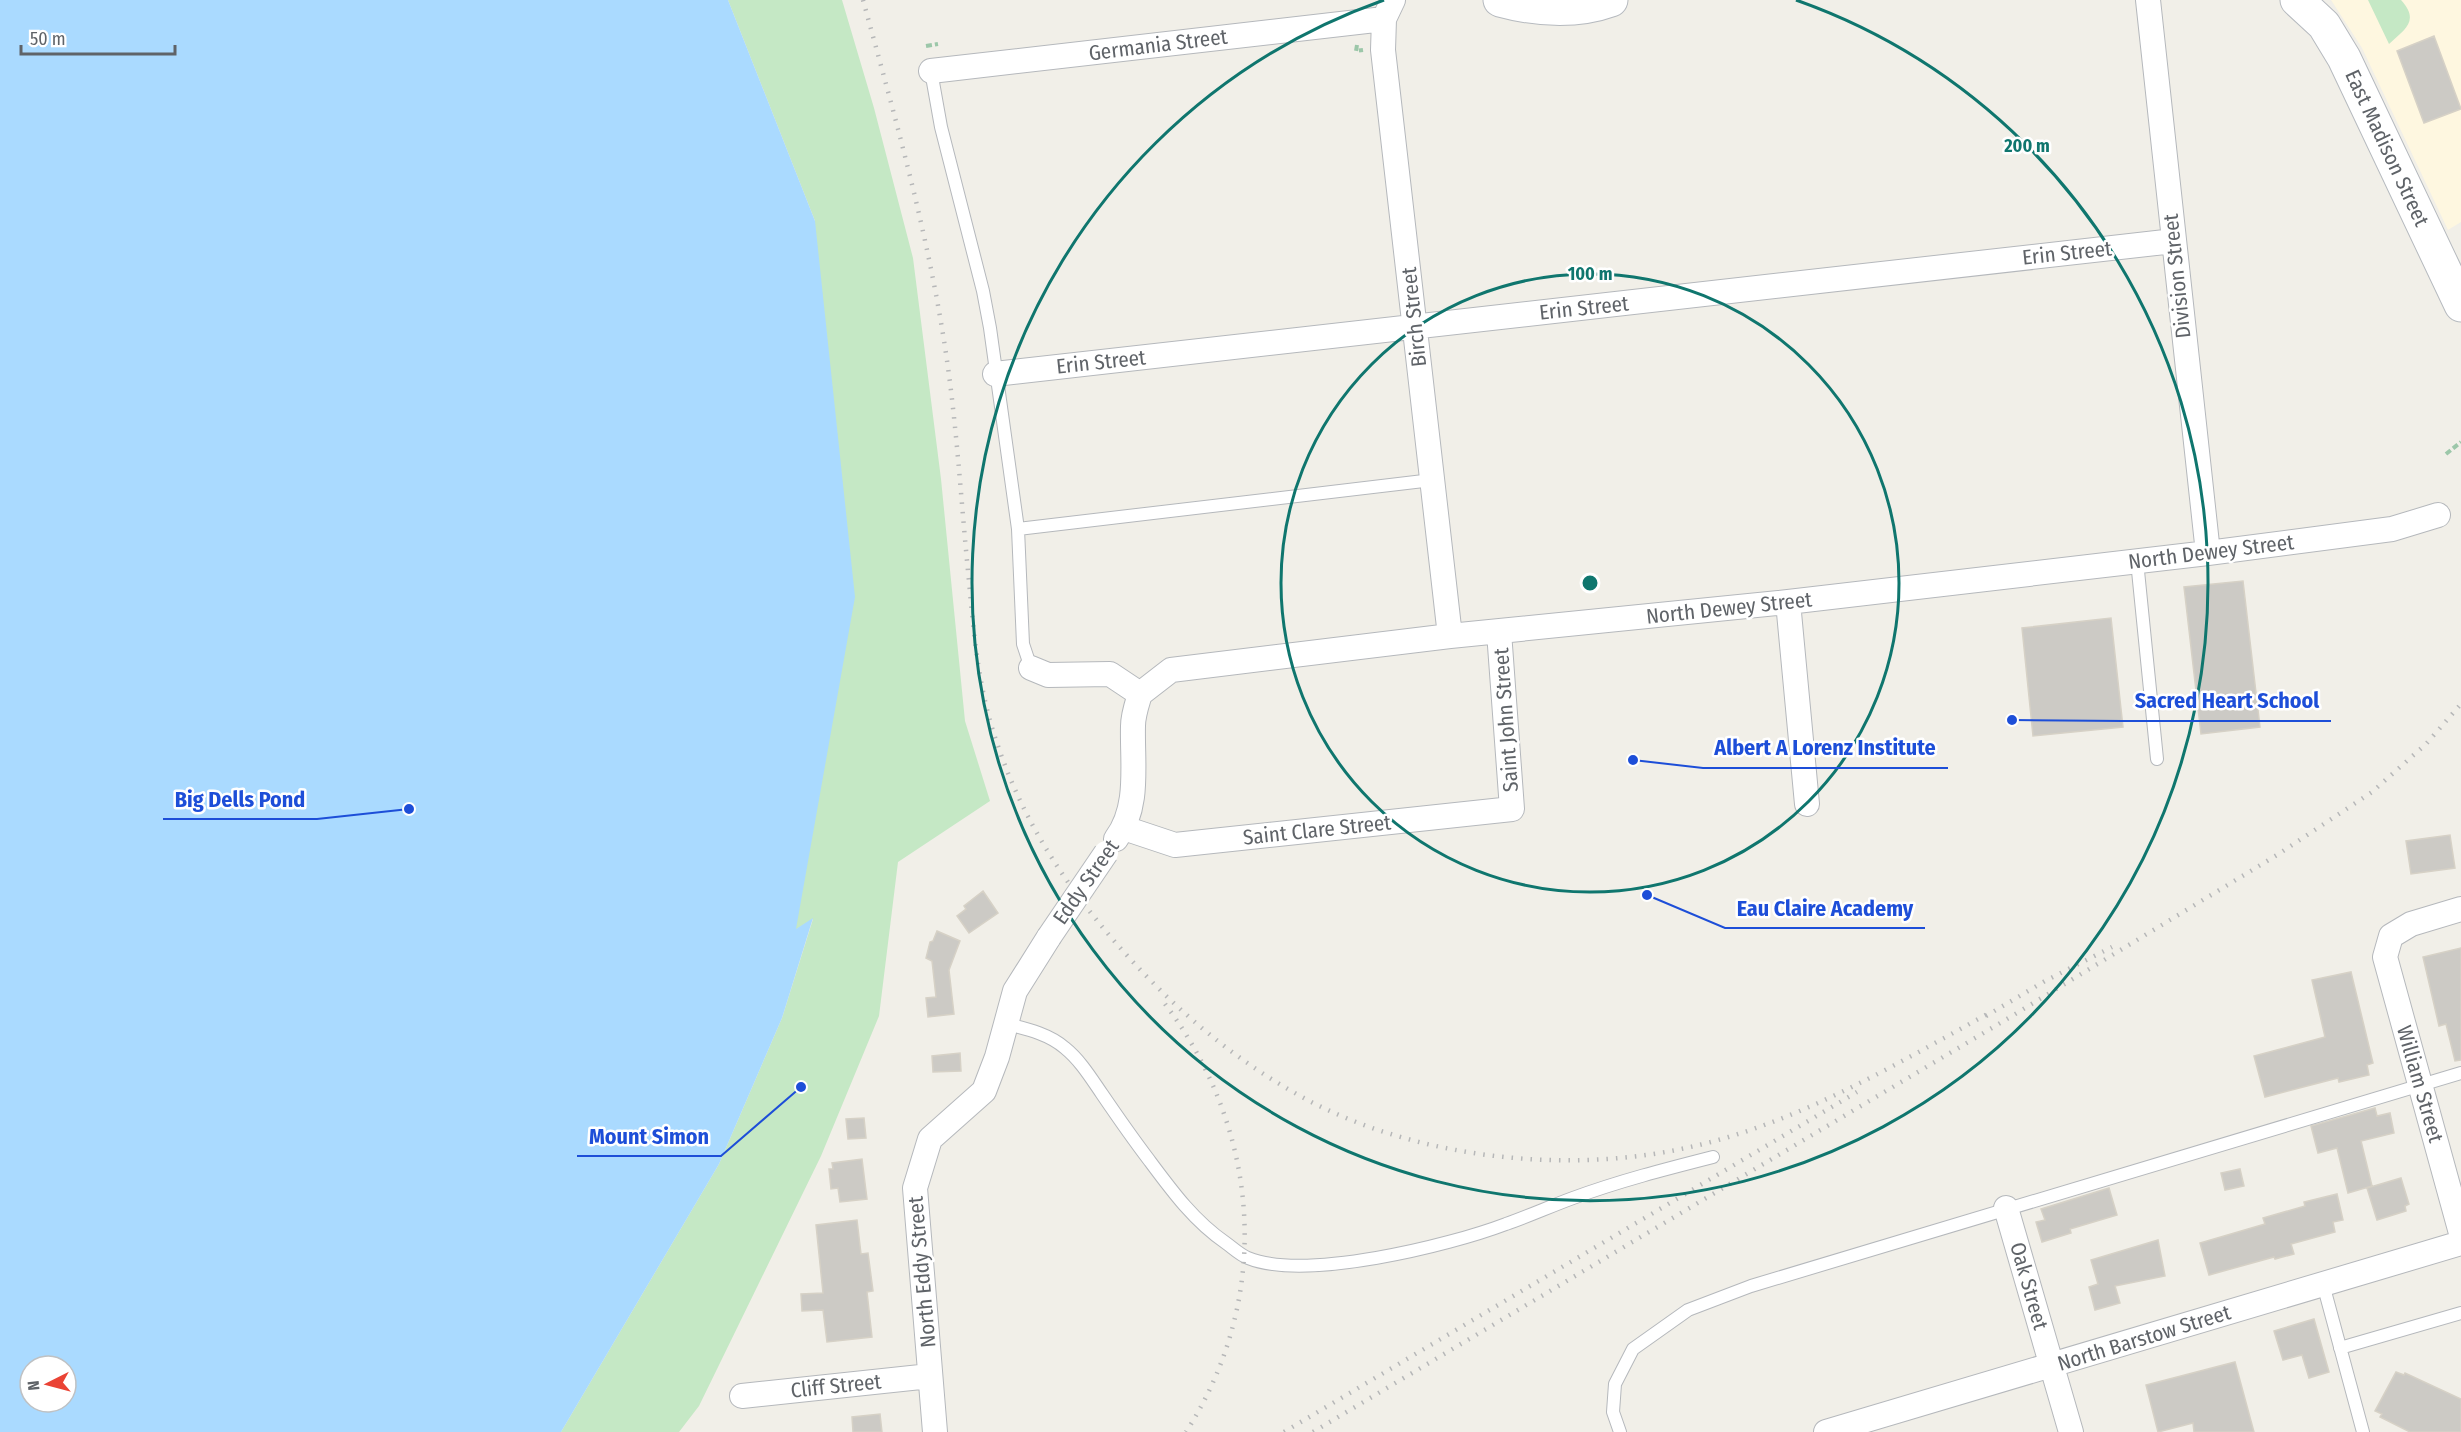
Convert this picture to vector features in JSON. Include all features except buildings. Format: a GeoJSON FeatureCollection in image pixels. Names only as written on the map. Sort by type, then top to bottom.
{"type":"FeatureCollection","features":[{"type":"Feature","properties":{"kind":"main road"},"geometry":{"type":"LineString","coordinates":[[1500,0],[1547,9],[1585,6],[1611,0]]}},
{"type":"Feature","properties":{"kind":"main road","name":"East Madison Street"},"geometry":{"type":"LineString","coordinates":[[2297,0],[2324,25],[2344,58],[2461,305]]}},
{"type":"Feature","properties":{"kind":"main road","name":"East Madison Street"},"geometry":{"type":"LineString","coordinates":[[2332,3],[2362,48],[2461,258]]}},
{"type":"Feature","properties":{"kind":"street","name":"Division Street"},"geometry":{"type":"LineString","coordinates":[[2148,0],[2208,553]]}},
{"type":"Feature","properties":{"kind":"street","name":"Germania Street"},"geometry":{"type":"LineString","coordinates":[[931,71],[1388,10]]}},
{"type":"Feature","properties":{"kind":"street","name":"Birch Street"},"geometry":{"type":"LineString","coordinates":[[1388,10],[1383,50],[1450,636]]}},
{"type":"Feature","properties":{"kind":"street","name":"Erin Street"},"geometry":{"type":"LineString","coordinates":[[995,374],[2174,241]]}},
{"type":"Feature","properties":{"kind":"street","name":"North Dewey Street"},"geometry":{"type":"LineString","coordinates":[[1140,694],[1171,670],[1450,636],[1788,602],[2208,553],[2392,529],[2438,515]]}},
{"type":"Feature","properties":{"kind":"street"},"geometry":{"type":"LineString","coordinates":[[1788,602],[1807,804]]}},
{"type":"Feature","properties":{"kind":"street","name":"Saint John Street"},"geometry":{"type":"LineString","coordinates":[[1499,632],[1512,809]]}},
{"type":"Feature","properties":{"kind":"street"},"geometry":{"type":"LineString","coordinates":[[1031,668],[1048,675],[1110,674],[1140,694],[1133,723],[1134,788],[1124,828]]}},
{"type":"Feature","properties":{"kind":"street","name":"Saint Clare Street"},"geometry":{"type":"LineString","coordinates":[[1124,828],[1175,845],[1512,809]]}},
{"type":"Feature","properties":{"kind":"street","name":"Eddy Street"},"geometry":{"type":"LineString","coordinates":[[1049,937],[1124,828]]}},
{"type":"Feature","properties":{"kind":"street","name":"William Street"},"geometry":{"type":"LineString","coordinates":[[2461,909],[2410,924],[2391,936],[2385,957],[2461,1233]]}},
{"type":"Feature","properties":{"kind":"street","name":"North Eddy Street"},"geometry":{"type":"LineString","coordinates":[[935,1432],[915,1188],[930,1139],[984,1091],[998,1057],[1015,992],[1049,937]]}},
{"type":"Feature","properties":{"kind":"street","name":"Oak Street"},"geometry":{"type":"LineString","coordinates":[[2006,1208],[2071,1432]]}},
{"type":"Feature","properties":{"kind":"street","name":"North Barstow Street"},"geometry":{"type":"LineString","coordinates":[[1827,1432],[2461,1243]]}},
{"type":"Feature","properties":{"kind":"street","name":"Cliff Street"},"geometry":{"type":"LineString","coordinates":[[742,1396],[930,1376]]}},
{"type":"Feature","properties":{"kind":"lane"},"geometry":{"type":"LineString","coordinates":[[931,71],[941,126],[983,291],[990,328],[1018,529],[1023,644],[1031,668]]}},
{"type":"Feature","properties":{"kind":"lane"},"geometry":{"type":"LineString","coordinates":[[1018,529],[1432,480]]}},
{"type":"Feature","properties":{"kind":"lane"},"geometry":{"type":"LineString","coordinates":[[2137,561],[2157,759]]}},
{"type":"Feature","properties":{"kind":"lane"},"geometry":{"type":"LineString","coordinates":[[1007,1024],[1041,1033],[1065,1047],[1089,1076],[1179,1200],[1210,1233],[1245,1257],[1259,1262],[1291,1266],[1332,1264],[1383,1257],[1434,1246],[1504,1225],[1642,1174],[1713,1157]]}},
{"type":"Feature","properties":{"kind":"lane"},"geometry":{"type":"LineString","coordinates":[[1620,1432],[1613,1412],[1616,1384],[1632,1349],[1688,1310],[1750,1286],[2461,1073]]}},
{"type":"Feature","properties":{"kind":"lane"},"geometry":{"type":"LineString","coordinates":[[2323,1284],[2363,1432]]}},
{"type":"Feature","properties":{"kind":"lane"},"geometry":{"type":"LineString","coordinates":[[2340,1348],[2461,1313]]}},
{"type":"Feature","properties":{"kind":"path"},"geometry":{"type":"LineString","coordinates":[[926,46],[938,44]]}},
{"type":"Feature","properties":{"kind":"path"},"geometry":{"type":"LineString","coordinates":[[1356,51],[1357,45]]}},
{"type":"Feature","properties":{"kind":"path"},"geometry":{"type":"LineString","coordinates":[[2446,453],[2461,442]]}},
{"type":"Feature","properties":{"kind":"shaded area"},"geometry":{"type":"Polygon","coordinates":[[[2331,0],[2461,0],[2461,222],[2448,230],[2362,48],[2331,0]]]}},
{"type":"Feature","properties":{"kind":"green space"},"geometry":{"type":"Polygon","coordinates":[[[728,0],[842,0],[874,108],[913,258],[941,479],[965,721],[990,801],[898,862],[879,1016],[821,1156],[699,1406],[679,1432],[561,1432],[719,1164],[782,1018],[813,919],[795,930],[815,221],[728,0]]]}},
{"type":"Feature","properties":{"kind":"green space"},"geometry":{"type":"Polygon","coordinates":[[[2368,0],[2401,0],[2407,7],[2410,19],[2408,24],[2389,44],[2368,0]]]}},
{"type":"Feature","properties":{"kind":"water"},"geometry":{"type":"Polygon","coordinates":[[[0,0],[728,0],[815,221],[855,597],[796,929],[813,918],[782,1018],[719,1164],[561,1432],[0,1432],[0,0]]]}},
{"type":"Feature","properties":{"kind":"railway"},"geometry":{"type":"LineString","coordinates":[[863,0],[912,186],[942,327],[955,426],[975,644],[986,706],[998,746],[1009,776],[1037,834],[1072,887],[1111,938],[1191,1019],[1255,1069],[1302,1097],[1344,1117],[1389,1134],[1484,1155],[1582,1160],[1630,1157],[1676,1150],[1759,1127],[1839,1093],[1991,1012]]}},
{"type":"Feature","properties":{"kind":"railway"},"geometry":{"type":"LineString","coordinates":[[1313,1432],[2002,1022],[2277,855],[2372,792],[2426,744],[2461,704]]}},
{"type":"Feature","properties":{"kind":"railway"},"geometry":{"type":"LineString","coordinates":[[1986,1016],[2045,981],[2112,947]]}},
{"type":"Feature","properties":{"kind":"railway"},"geometry":{"type":"LineString","coordinates":[[1165,1004],[1197,1053],[1221,1105],[1237,1160],[1244,1215],[1243,1271],[1233,1326],[1214,1380],[1186,1432]]}},
{"type":"Feature","properties":{"kind":"railway"},"geometry":{"type":"LineString","coordinates":[[1284,1432],[1857,1092]]}},
{"type":"Feature","properties":{"kind":"place","name":"Sacred Heart School"},"geometry":{"type":"Point","coordinates":[2012,720]}},
{"type":"Feature","properties":{"kind":"place","name":"Albert A Lorenz Institute"},"geometry":{"type":"Point","coordinates":[1633,760]}},
{"type":"Feature","properties":{"kind":"place","name":"Big Dells Pond"},"geometry":{"type":"Point","coordinates":[409,809]}},
{"type":"Feature","properties":{"kind":"place","name":"Eau Claire Academy"},"geometry":{"type":"Point","coordinates":[1647,895]}},
{"type":"Feature","properties":{"kind":"place","name":"Mount Simon"},"geometry":{"type":"Point","coordinates":[801,1087]}}]}
